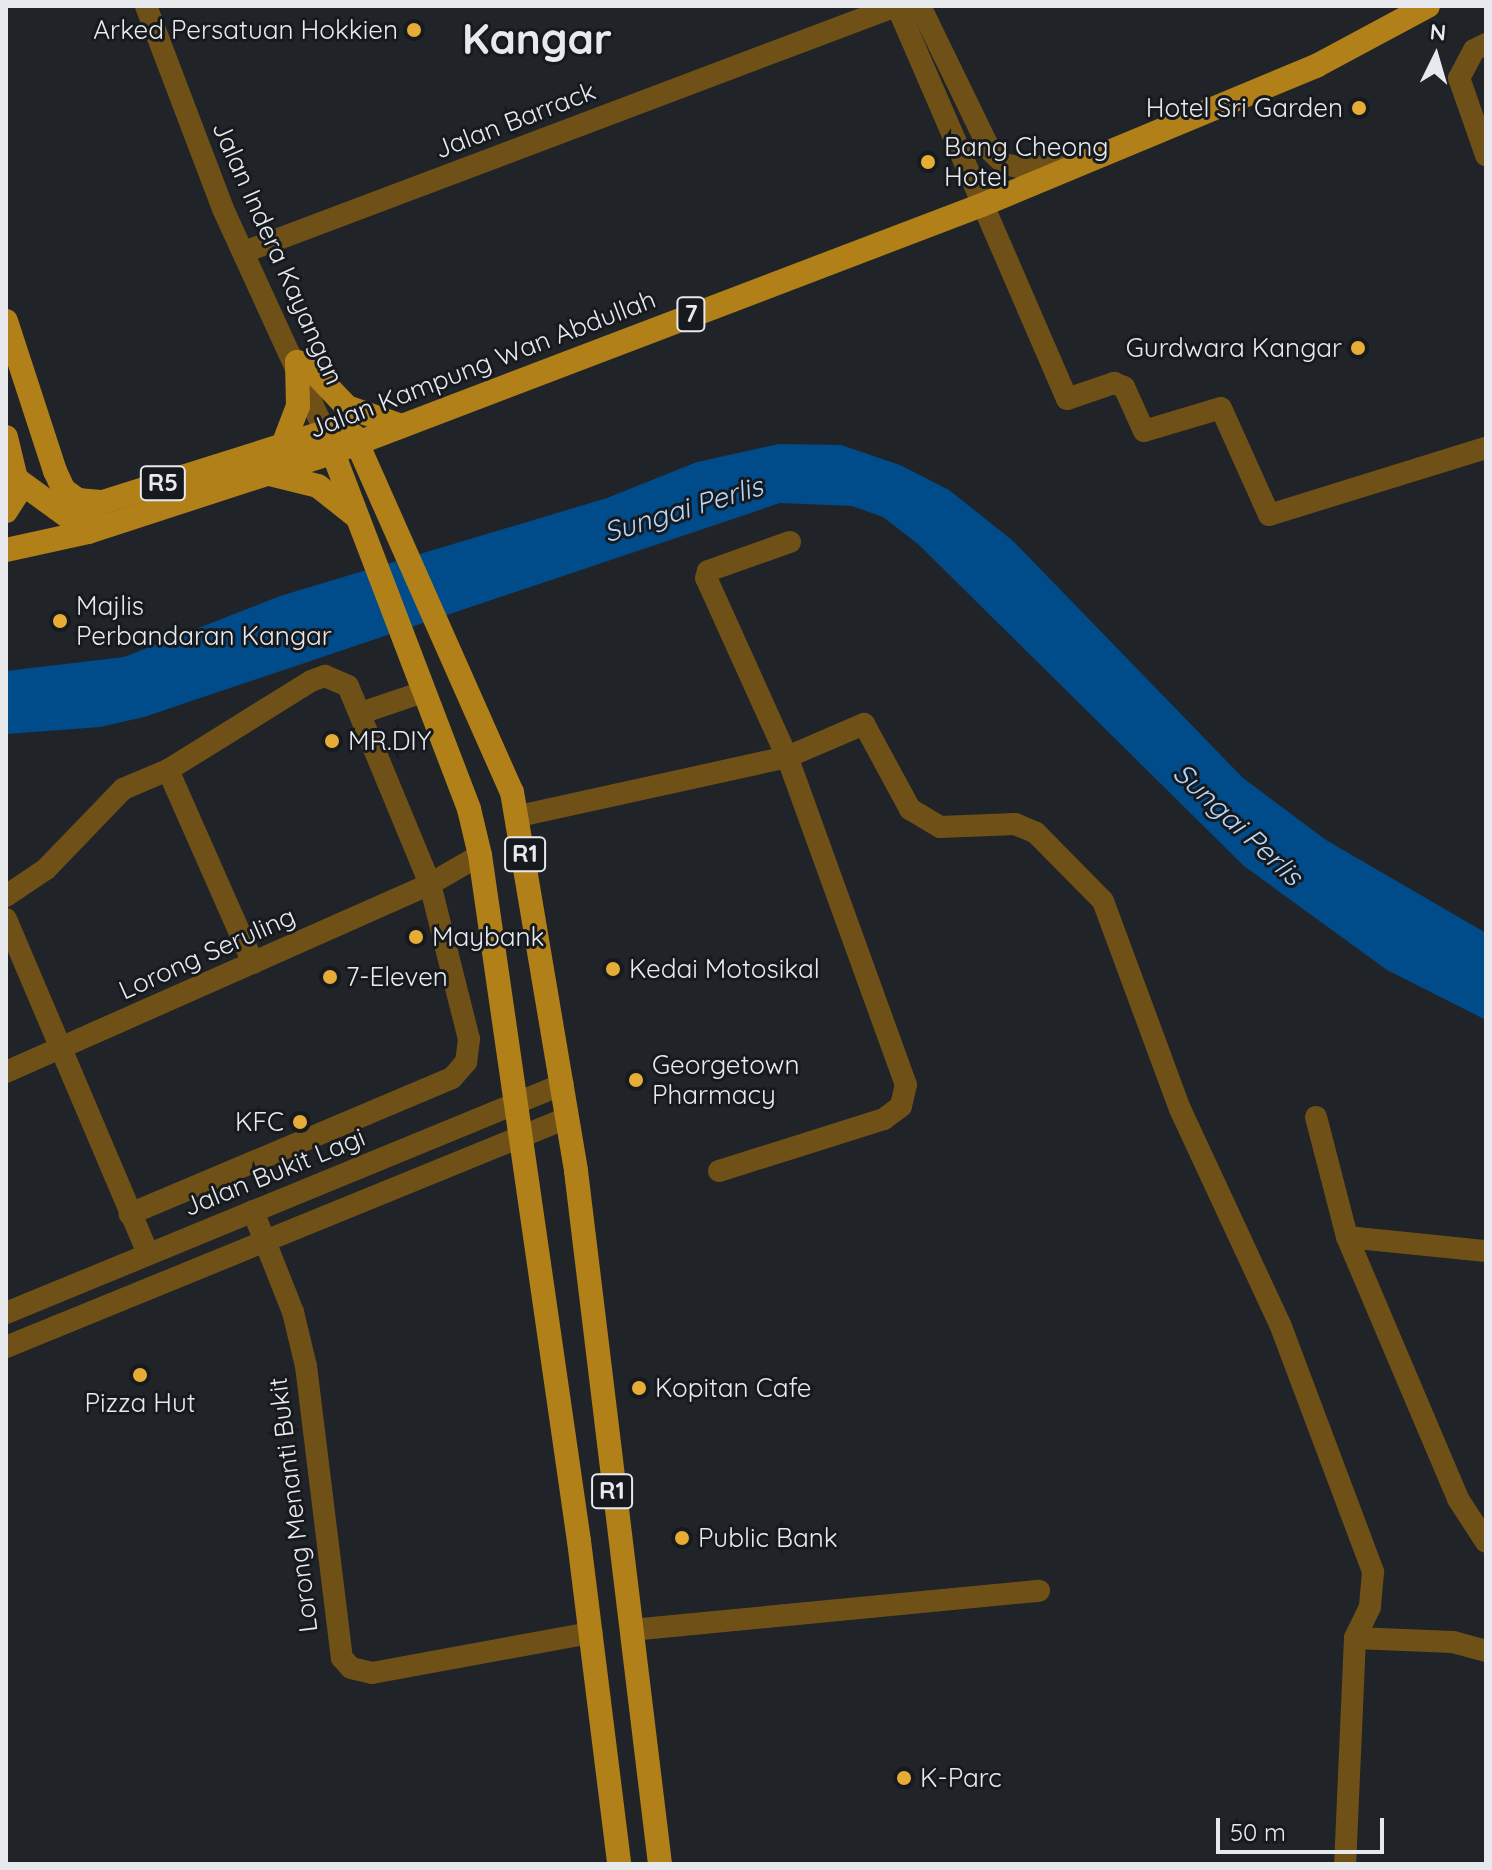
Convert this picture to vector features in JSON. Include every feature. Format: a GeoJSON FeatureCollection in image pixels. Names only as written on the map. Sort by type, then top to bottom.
{"type":"FeatureCollection","features":[{"type":"Feature","properties":{"kind":"main road","name":"7"},"geometry":{"type":"LineString","coordinates":[[982,205],[1365,43],[1428,6]]}},
{"type":"Feature","properties":{"kind":"main road","name":"Jalan Kampung Wan Abdullah"},"geometry":{"type":"LineString","coordinates":[[97,529],[263,473],[329,442],[360,442],[982,205]]}},
{"type":"Feature","properties":{"kind":"main road","name":"R5"},"geometry":{"type":"LineString","coordinates":[[6,321],[55,471],[70,495],[103,502],[283,445]]}},
{"type":"Feature","properties":{"kind":"main road"},"geometry":{"type":"LineString","coordinates":[[329,442],[283,445],[298,406],[297,362],[307,365],[347,407],[402,426]]}},
{"type":"Feature","properties":{"kind":"main road"},"geometry":{"type":"LineString","coordinates":[[6,437],[19,481],[17,497],[6,511]]}},
{"type":"Feature","properties":{"kind":"main road","name":"R1"},"geometry":{"type":"LineString","coordinates":[[329,442],[469,809],[480,855],[591,1633],[619,1864]]}},
{"type":"Feature","properties":{"kind":"main road","name":"R1"},"geometry":{"type":"LineString","coordinates":[[360,442],[519,816],[563,1084],[660,1864]]}},
{"type":"Feature","properties":{"kind":"main road"},"geometry":{"type":"LineString","coordinates":[[32,545],[50,506],[55,471]]}},
{"type":"Feature","properties":{"kind":"main road"},"geometry":{"type":"LineString","coordinates":[[263,473],[318,486],[365,531]]}},
{"type":"Feature","properties":{"kind":"main road"},"geometry":{"type":"LineString","coordinates":[[19,481],[50,506],[97,529]]}},
{"type":"Feature","properties":{"kind":"main road","name":"7"},"geometry":{"type":"LineString","coordinates":[[6,550],[97,529]]}},
{"type":"Feature","properties":{"kind":"street","name":"Jalan Indera Kayangan"},"geometry":{"type":"LineString","coordinates":[[146,6],[244,252],[297,362],[329,442]]}},
{"type":"Feature","properties":{"kind":"street","name":"Jalan Barrack"},"geometry":{"type":"LineString","coordinates":[[244,252],[897,6]]}},
{"type":"Feature","properties":{"kind":"street"},"geometry":{"type":"LineString","coordinates":[[897,6],[1067,399],[1114,383],[1124,387],[1144,431],[1221,408],[1269,515],[1486,448]]}},
{"type":"Feature","properties":{"kind":"street"},"geometry":{"type":"LineString","coordinates":[[920,6],[978,134],[1004,164],[1023,168],[1088,161]]}},
{"type":"Feature","properties":{"kind":"street"},"geometry":{"type":"LineString","coordinates":[[1486,44],[1474,50],[1459,78],[1486,155]]}},
{"type":"Feature","properties":{"kind":"street"},"geometry":{"type":"LineString","coordinates":[[719,1171],[884,1119],[901,1106],[906,1085],[787,757],[706,578],[708,571],[790,542]]}},
{"type":"Feature","properties":{"kind":"street"},"geometry":{"type":"LineString","coordinates":[[6,896],[46,869],[113,795],[168,770],[325,676],[348,686],[430,884],[469,1039],[466,1062],[452,1078],[130,1214]]}},
{"type":"Feature","properties":{"kind":"street"},"geometry":{"type":"LineString","coordinates":[[361,713],[423,692]]}},
{"type":"Feature","properties":{"kind":"street"},"geometry":{"type":"LineString","coordinates":[[519,816],[787,757],[864,724],[898,792],[917,814],[940,827],[1015,824],[1036,833],[1103,901],[1180,1109],[1280,1324],[1373,1572],[1370,1607],[1355,1638],[1345,1864]]}},
{"type":"Feature","properties":{"kind":"street"},"geometry":{"type":"LineString","coordinates":[[168,770],[253,963]]}},
{"type":"Feature","properties":{"kind":"street","name":"Lorong Seruling"},"geometry":{"type":"LineString","coordinates":[[6,1072],[430,884],[480,855]]}},
{"type":"Feature","properties":{"kind":"street"},"geometry":{"type":"LineString","coordinates":[[6,919],[148,1253]]}},
{"type":"Feature","properties":{"kind":"street","name":"Jalan Bukit Lagi"},"geometry":{"type":"LineString","coordinates":[[6,1313],[563,1084]]}},
{"type":"Feature","properties":{"kind":"street"},"geometry":{"type":"LineString","coordinates":[[1316,1117],[1347,1237],[1458,1499],[1486,1542]]}},
{"type":"Feature","properties":{"kind":"street"},"geometry":{"type":"LineString","coordinates":[[6,1347],[567,1118]]}},
{"type":"Feature","properties":{"kind":"street","name":"Lorong Menanti Bukit"},"geometry":{"type":"LineString","coordinates":[[253,1211],[293,1312],[306,1366],[323,1472],[338,1647],[351,1668],[372,1673],[591,1633]]}},
{"type":"Feature","properties":{"kind":"street"},"geometry":{"type":"LineString","coordinates":[[1347,1237],[1486,1251]]}},
{"type":"Feature","properties":{"kind":"street"},"geometry":{"type":"LineString","coordinates":[[631,1630],[1039,1591]]}},
{"type":"Feature","properties":{"kind":"street"},"geometry":{"type":"LineString","coordinates":[[1355,1638],[1453,1642],[1486,1651]]}},
{"type":"Feature","properties":{"kind":"water","name":"Sungai Perlis"},"geometry":{"type":"Polygon","coordinates":[[[779,444],[841,445],[900,465],[949,490],[1012,540],[1243,778],[1326,840],[1486,933],[1486,1020],[1387,970],[1244,866],[918,544],[883,517],[852,506],[780,503],[144,717],[100,727],[6,734],[6,671],[124,657],[280,596],[607,498],[697,462],[779,444]]]}},
{"type":"Feature","properties":{"kind":"place","name":"Arked Persatuan Hokkien"},"geometry":{"type":"Point","coordinates":[414,30]}},
{"type":"Feature","properties":{"kind":"place","name":"Hotel Sri Garden"},"geometry":{"type":"Point","coordinates":[1359,108]}},
{"type":"Feature","properties":{"kind":"place","name":"Bang Cheong Hotel"},"geometry":{"type":"Point","coordinates":[928,162]}},
{"type":"Feature","properties":{"kind":"place","name":"Gurdwara Kangar"},"geometry":{"type":"Point","coordinates":[1358,348]}},
{"type":"Feature","properties":{"kind":"place","name":"Majlis Perbandaran Kangar"},"geometry":{"type":"Point","coordinates":[60,621]}},
{"type":"Feature","properties":{"kind":"place","name":"MR.DIY"},"geometry":{"type":"Point","coordinates":[332,741]}},
{"type":"Feature","properties":{"kind":"place","name":"Maybank"},"geometry":{"type":"Point","coordinates":[416,937]}},
{"type":"Feature","properties":{"kind":"place","name":"Kedai Motosikal"},"geometry":{"type":"Point","coordinates":[613,969]}},
{"type":"Feature","properties":{"kind":"place","name":"7-Eleven"},"geometry":{"type":"Point","coordinates":[330,977]}},
{"type":"Feature","properties":{"kind":"place","name":"Georgetown Pharmacy"},"geometry":{"type":"Point","coordinates":[636,1080]}},
{"type":"Feature","properties":{"kind":"place","name":"KFC"},"geometry":{"type":"Point","coordinates":[300,1122]}},
{"type":"Feature","properties":{"kind":"place","name":"Pizza Hut"},"geometry":{"type":"Point","coordinates":[140,1375]}},
{"type":"Feature","properties":{"kind":"place","name":"Kopitan Cafe"},"geometry":{"type":"Point","coordinates":[639,1388]}},
{"type":"Feature","properties":{"kind":"place","name":"Public Bank"},"geometry":{"type":"Point","coordinates":[682,1538]}},
{"type":"Feature","properties":{"kind":"place","name":"K-Parc"},"geometry":{"type":"Point","coordinates":[904,1778]}},
{"type":"Feature","properties":{"kind":"district","name":"Kangar"},"geometry":{"type":"Point","coordinates":[537,39]}}]}
